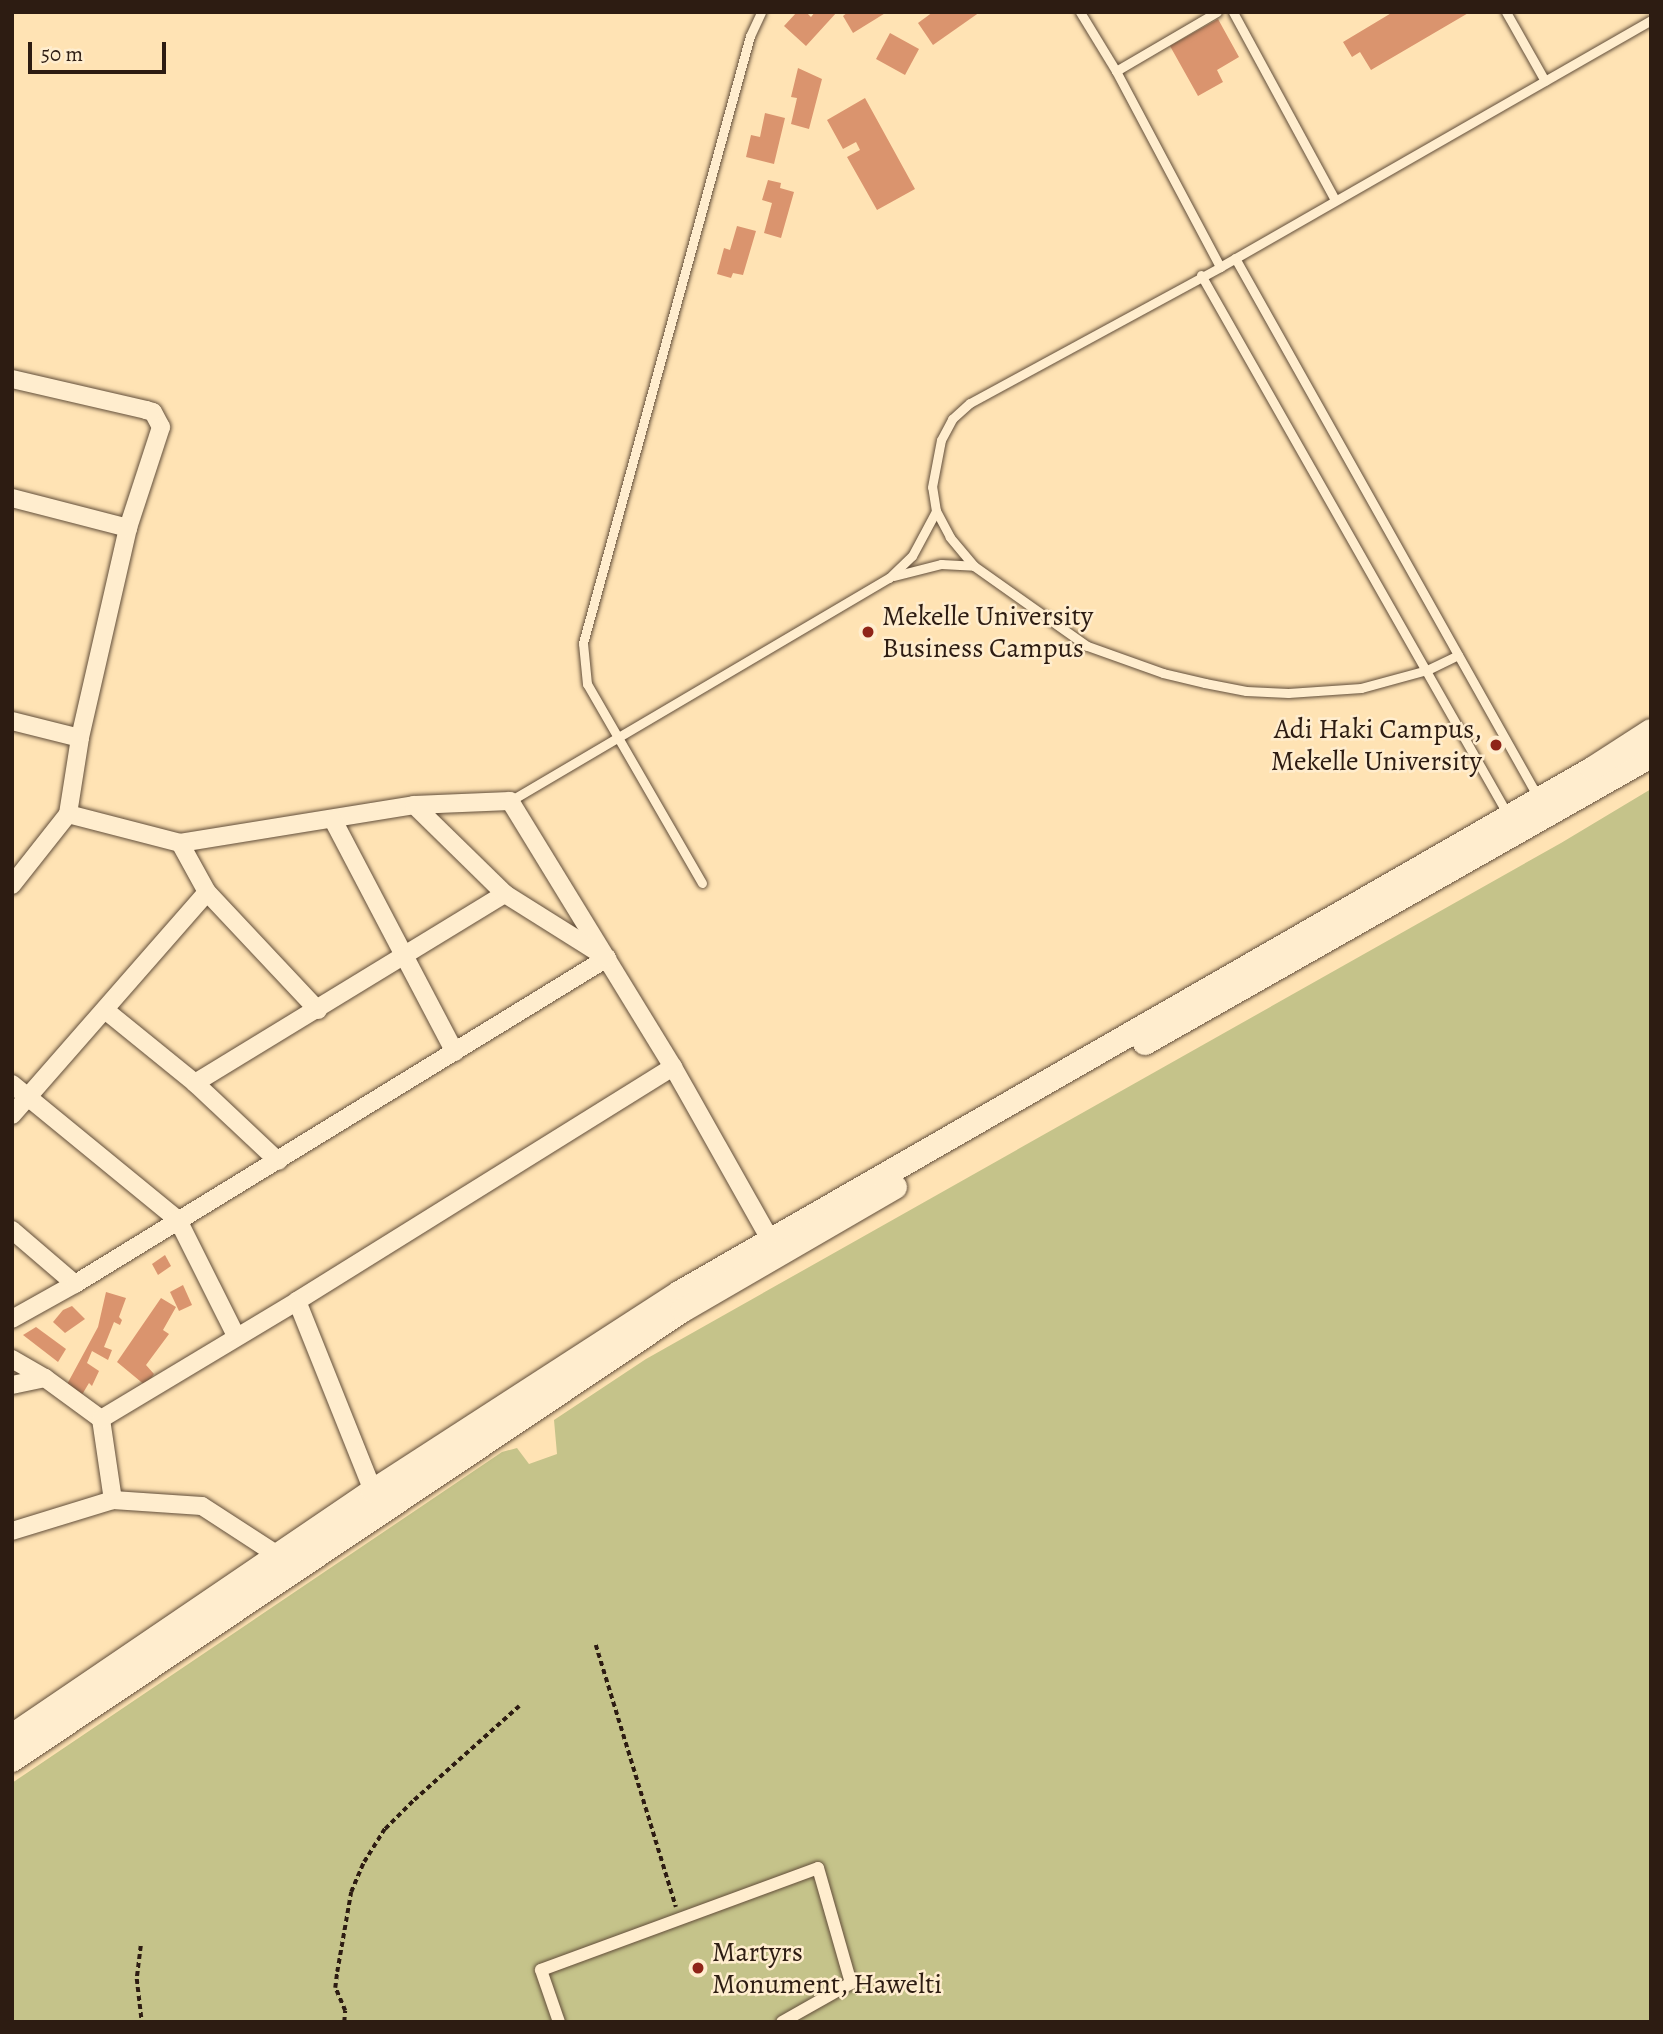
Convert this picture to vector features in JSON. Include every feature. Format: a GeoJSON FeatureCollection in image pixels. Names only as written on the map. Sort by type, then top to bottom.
{"type":"FeatureCollection","features":[{"type":"Feature","properties":{"kind":"main road"},"geometry":{"type":"LineString","coordinates":[[12,1736],[373,1491],[586,1351],[770,1239],[1651,731]]}},
{"type":"Feature","properties":{"kind":"main road"},"geometry":{"type":"LineString","coordinates":[[12,1759],[683,1310],[1062,1090],[1651,756]]}},
{"type":"Feature","properties":{"kind":"street"},"geometry":{"type":"LineString","coordinates":[[12,379],[153,412],[161,427],[128,528],[79,738],[68,814],[12,885]]}},
{"type":"Feature","properties":{"kind":"street"},"geometry":{"type":"LineString","coordinates":[[12,498],[128,528]]}},
{"type":"Feature","properties":{"kind":"street"},"geometry":{"type":"LineString","coordinates":[[12,721],[79,738]]}},
{"type":"Feature","properties":{"kind":"street"},"geometry":{"type":"LineString","coordinates":[[68,814],[180,843],[414,805],[510,801],[673,1067],[770,1239]]}},
{"type":"Feature","properties":{"kind":"street"},"geometry":{"type":"LineString","coordinates":[[414,805],[505,894],[607,958]]}},
{"type":"Feature","properties":{"kind":"street"},"geometry":{"type":"LineString","coordinates":[[333,820],[403,958],[455,1052]]}},
{"type":"Feature","properties":{"kind":"street"},"geometry":{"type":"LineString","coordinates":[[180,843],[207,892],[318,1010]]}},
{"type":"Feature","properties":{"kind":"street"},"geometry":{"type":"LineString","coordinates":[[12,1115],[207,892]]}},
{"type":"Feature","properties":{"kind":"street"},"geometry":{"type":"LineString","coordinates":[[195,1083],[505,894]]}},
{"type":"Feature","properties":{"kind":"street"},"geometry":{"type":"LineString","coordinates":[[12,1319],[278,1161],[607,958]]}},
{"type":"Feature","properties":{"kind":"street"},"geometry":{"type":"LineString","coordinates":[[106,1010],[195,1083],[278,1161]]}},
{"type":"Feature","properties":{"kind":"street"},"geometry":{"type":"LineString","coordinates":[[101,1419],[297,1301],[673,1067]]}},
{"type":"Feature","properties":{"kind":"street"},"geometry":{"type":"LineString","coordinates":[[12,1084],[178,1220],[236,1336]]}},
{"type":"Feature","properties":{"kind":"street"},"geometry":{"type":"LineString","coordinates":[[12,1230],[75,1284]]}},
{"type":"Feature","properties":{"kind":"street"},"geometry":{"type":"LineString","coordinates":[[297,1301],[373,1491]]}},
{"type":"Feature","properties":{"kind":"street"},"geometry":{"type":"LineString","coordinates":[[12,1359],[45,1378],[101,1419],[113,1500]]}},
{"type":"Feature","properties":{"kind":"street"},"geometry":{"type":"LineString","coordinates":[[12,1385],[45,1378]]}},
{"type":"Feature","properties":{"kind":"street"},"geometry":{"type":"LineString","coordinates":[[12,1531],[113,1500],[202,1506],[279,1556]]}},
{"type":"Feature","properties":{"kind":"street"},"geometry":{"type":"LineString","coordinates":[[559,2022],[541,1970],[818,1868],[850,1983],[782,2022]]}},
{"type":"Feature","properties":{"kind":"lane"},"geometry":{"type":"LineString","coordinates":[[702,883],[587,684],[583,643],[750,36],[761,12]]}},
{"type":"Feature","properties":{"kind":"lane"},"geometry":{"type":"LineString","coordinates":[[1080,12],[1116,71],[1220,267]]}},
{"type":"Feature","properties":{"kind":"lane"},"geometry":{"type":"LineString","coordinates":[[1116,71],[1217,12]]}},
{"type":"Feature","properties":{"kind":"lane"},"geometry":{"type":"LineString","coordinates":[[1233,12],[1335,200]]}},
{"type":"Feature","properties":{"kind":"lane"},"geometry":{"type":"LineString","coordinates":[[1506,12],[1545,80]]}},
{"type":"Feature","properties":{"kind":"lane"},"geometry":{"type":"LineString","coordinates":[[1458,655],[1427,670],[1361,688],[1324,692],[1246,691],[1163,673],[1087,646],[974,566],[950,537],[936,511],[932,487],[941,440],[952,419],[970,403],[1220,267],[1651,20]]}},
{"type":"Feature","properties":{"kind":"lane"},"geometry":{"type":"LineString","coordinates":[[1235,258],[1539,798]]}},
{"type":"Feature","properties":{"kind":"lane"},"geometry":{"type":"LineString","coordinates":[[1201,275],[1508,815]]}},
{"type":"Feature","properties":{"kind":"lane"},"geometry":{"type":"LineString","coordinates":[[510,801],[889,578],[912,556],[936,511]]}},
{"type":"Feature","properties":{"kind":"lane"},"geometry":{"type":"LineString","coordinates":[[889,578],[941,564],[974,566]]}},
{"type":"Feature","properties":{"kind":"path"},"geometry":{"type":"LineString","coordinates":[[596,1645],[680,1919]]}},
{"type":"Feature","properties":{"kind":"path"},"geometry":{"type":"LineString","coordinates":[[344,2022],[345,2011],[335,1988],[351,1892],[364,1862],[385,1829],[519,1706]]}},
{"type":"Feature","properties":{"kind":"path"},"geometry":{"type":"LineString","coordinates":[[141,1946],[137,1979],[142,2022]]}},
{"type":"Feature","properties":{"kind":"shaded area"},"geometry":{"type":"Polygon","coordinates":[[[1651,789],[1651,2022],[12,2022],[12,1783],[502,1452],[517,1448],[529,1464],[557,1454],[554,1420],[646,1359],[1561,843],[1651,789]]]}},
{"type":"Feature","properties":{"kind":"building"},"geometry":{"type":"Polygon","coordinates":[[[797,12],[806,12],[811,17],[815,12],[837,12],[806,46],[784,26],[797,12]]]}},
{"type":"Feature","properties":{"kind":"building"},"geometry":{"type":"Polygon","coordinates":[[[848,12],[887,12],[853,33],[843,16],[848,12]]]}},
{"type":"Feature","properties":{"kind":"building"},"geometry":{"type":"Polygon","coordinates":[[[933,12],[980,12],[933,45],[918,23],[933,12]]]}},
{"type":"Feature","properties":{"kind":"building"},"geometry":{"type":"Polygon","coordinates":[[[1393,12],[1470,12],[1371,70],[1360,52],[1352,57],[1343,42],[1393,12]]]}},
{"type":"Feature","properties":{"kind":"building"},"geometry":{"type":"Polygon","coordinates":[[[1218,19],[1239,57],[1217,70],[1223,82],[1198,96],[1170,46],[1218,19]]]}},
{"type":"Feature","properties":{"kind":"building"},"geometry":{"type":"Polygon","coordinates":[[[890,33],[919,49],[905,75],[876,59],[890,33]]]}},
{"type":"Feature","properties":{"kind":"building"},"geometry":{"type":"Polygon","coordinates":[[[798,68],[822,79],[809,129],[791,124],[797,98],[791,97],[798,68]]]}},
{"type":"Feature","properties":{"kind":"building"},"geometry":{"type":"Polygon","coordinates":[[[865,98],[915,189],[877,210],[847,157],[860,150],[856,142],[843,149],[827,120],[865,98]]]}},
{"type":"Feature","properties":{"kind":"building"},"geometry":{"type":"Polygon","coordinates":[[[765,113],[785,118],[774,164],[746,157],[751,135],[760,137],[765,113]]]}},
{"type":"Feature","properties":{"kind":"building"},"geometry":{"type":"Polygon","coordinates":[[[768,180],[781,183],[780,188],[794,192],[781,238],[764,233],[772,203],[762,200],[768,180]]]}},
{"type":"Feature","properties":{"kind":"building"},"geometry":{"type":"Polygon","coordinates":[[[737,226],[756,231],[743,275],[733,273],[731,278],[717,274],[724,248],[730,250],[737,226]]]}},
{"type":"Feature","properties":{"kind":"building"},"geometry":{"type":"Polygon","coordinates":[[[165,1255],[171,1266],[158,1275],[152,1264],[165,1255]]]}},
{"type":"Feature","properties":{"kind":"building"},"geometry":{"type":"Polygon","coordinates":[[[183,1285],[192,1305],[179,1311],[170,1292],[183,1285]]]}},
{"type":"Feature","properties":{"kind":"building"},"geometry":{"type":"Polygon","coordinates":[[[106,1292],[126,1298],[119,1317],[122,1320],[120,1325],[114,1322],[104,1347],[112,1350],[108,1360],[92,1351],[87,1363],[99,1371],[92,1386],[89,1383],[80,1398],[65,1388],[98,1327],[106,1292]]]}},
{"type":"Feature","properties":{"kind":"building"},"geometry":{"type":"Polygon","coordinates":[[[161,1298],[176,1307],[163,1330],[169,1334],[146,1365],[154,1374],[146,1386],[117,1362],[161,1298]]]}},
{"type":"Feature","properties":{"kind":"building"},"geometry":{"type":"Polygon","coordinates":[[[72,1306],[85,1319],[65,1333],[53,1322],[63,1310],[72,1306]]]}},
{"type":"Feature","properties":{"kind":"building"},"geometry":{"type":"Polygon","coordinates":[[[36,1327],[66,1349],[58,1362],[23,1335],[36,1327]]]}},
{"type":"Feature","properties":{"kind":"place","name":"Mekelle University Business Campus"},"geometry":{"type":"Point","coordinates":[868,632]}},
{"type":"Feature","properties":{"kind":"place","name":"Adi Haki Campus, Mekelle University"},"geometry":{"type":"Point","coordinates":[1496,745]}},
{"type":"Feature","properties":{"kind":"place","name":"Martyrs Monument, Hawelti"},"geometry":{"type":"Point","coordinates":[698,1968]}}]}
